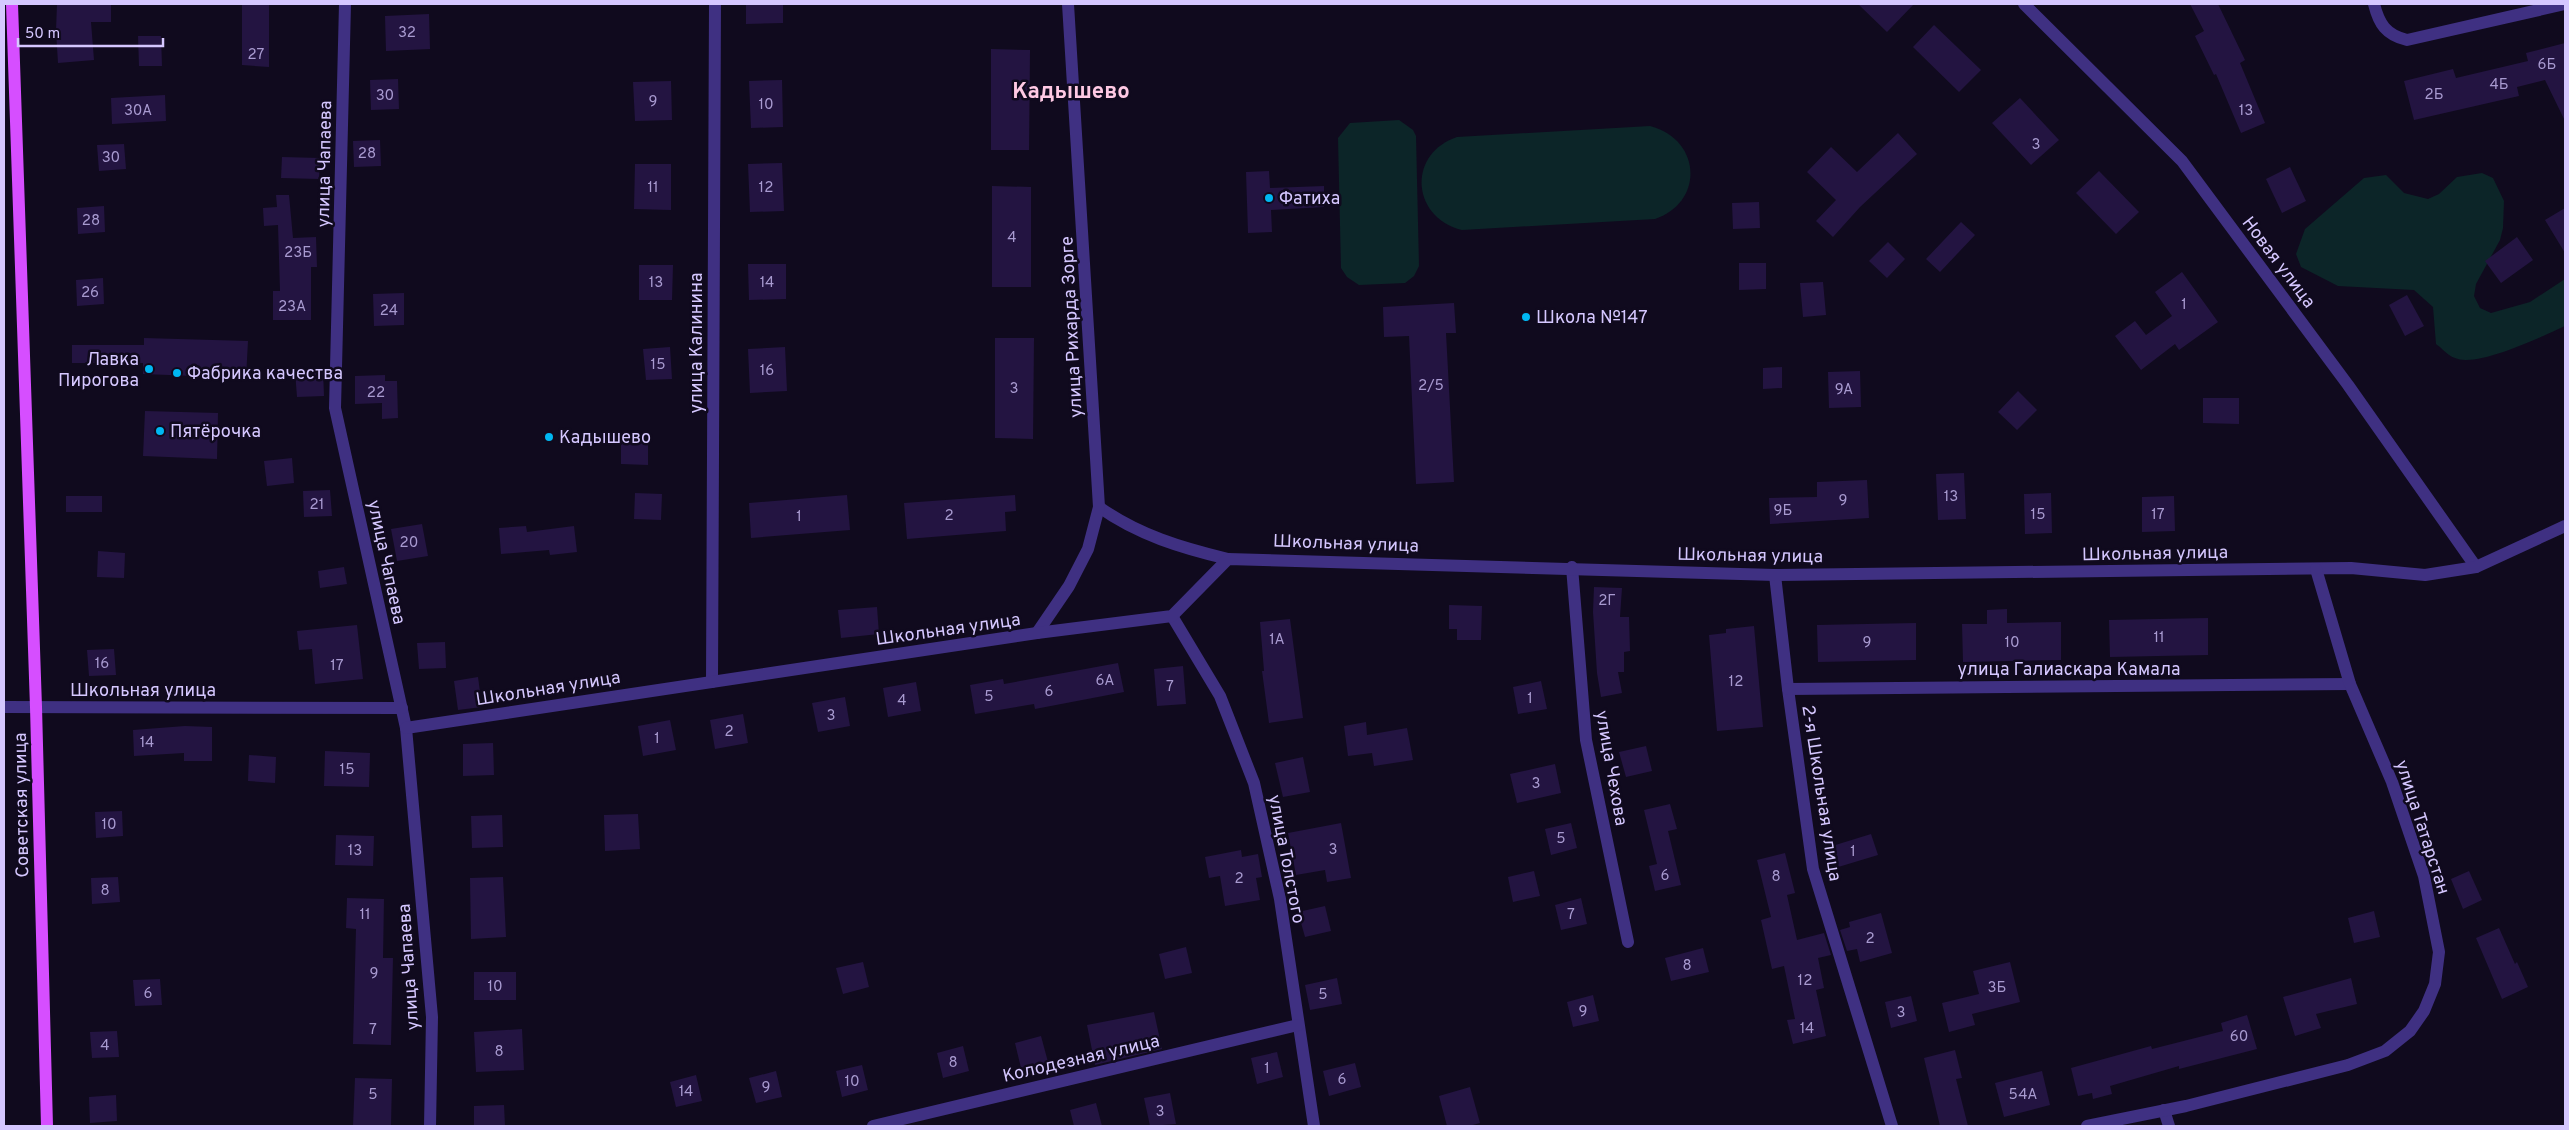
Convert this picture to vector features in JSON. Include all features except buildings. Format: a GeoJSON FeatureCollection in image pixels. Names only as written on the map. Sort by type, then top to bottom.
{"type":"FeatureCollection","features":[{"type":"Feature","properties":{"kind":"main road","name":"Советская улица"},"geometry":{"type":"LineString","coordinates":[[12,4],[36,707],[47,1126]]}},
{"type":"Feature","properties":{"kind":"street","name":"улица Чапаева"},"geometry":{"type":"LineString","coordinates":[[345,4],[335,408],[406,728],[432,1017],[430,1126]]}},
{"type":"Feature","properties":{"kind":"street","name":"улица Калинина"},"geometry":{"type":"LineString","coordinates":[[712,682],[715,4]]}},
{"type":"Feature","properties":{"kind":"street","name":"улица Рихарда Зорге"},"geometry":{"type":"LineString","coordinates":[[1038,633],[1069,586],[1088,549],[1099,507],[1068,4]]}},
{"type":"Feature","properties":{"kind":"street","name":"Новая улица"},"geometry":{"type":"LineString","coordinates":[[2024,4],[2182,161],[2348,385],[2476,567]]}},
{"type":"Feature","properties":{"kind":"street"},"geometry":{"type":"LineString","coordinates":[[2374,4],[2384,29],[2396,37],[2407,40],[2565,4]]}},
{"type":"Feature","properties":{"kind":"street","name":"Школьная улица"},"geometry":{"type":"LineString","coordinates":[[1099,507],[1119,521],[1153,537],[1188,549],[1228,559],[1572,567],[1775,575],[2351,568],[2425,575],[2476,567],[2565,526]]}},
{"type":"Feature","properties":{"kind":"street"},"geometry":{"type":"LineString","coordinates":[[1172,616],[1228,559]]}},
{"type":"Feature","properties":{"kind":"street","name":"улица Чехова"},"geometry":{"type":"LineString","coordinates":[[1572,567],[1586,740],[1628,942]]}},
{"type":"Feature","properties":{"kind":"street","name":"улица Татарстан"},"geometry":{"type":"LineString","coordinates":[[2087,1126],[2164,1110],[2348,1065],[2384,1051],[2410,1031],[2424,1011],[2435,984],[2439,952],[2424,876],[2392,782],[2350,684],[2316,569]]}},
{"type":"Feature","properties":{"kind":"street","name":"2-я Школьная улица"},"geometry":{"type":"LineString","coordinates":[[1775,575],[1812,869],[1892,1126]]}},
{"type":"Feature","properties":{"kind":"street","name":"Школьная улица"},"geometry":{"type":"LineString","coordinates":[[406,728],[1038,633],[1172,616]]}},
{"type":"Feature","properties":{"kind":"street","name":"улица Толстого"},"geometry":{"type":"LineString","coordinates":[[1172,616],[1220,696],[1254,782],[1280,899],[1314,1126]]}},
{"type":"Feature","properties":{"kind":"street","name":"улица Галиаскара Камала"},"geometry":{"type":"LineString","coordinates":[[1788,689],[2350,684]]}},
{"type":"Feature","properties":{"kind":"street","name":"Школьная улица"},"geometry":{"type":"LineString","coordinates":[[4,707],[402,708]]}},
{"type":"Feature","properties":{"kind":"street","name":"Колодезная улица"},"geometry":{"type":"LineString","coordinates":[[872,1126],[1298,1025]]}},
{"type":"Feature","properties":{"kind":"street"},"geometry":{"type":"LineString","coordinates":[[2164,1110],[2169,1126]]}},
{"type":"Feature","properties":{"kind":"green space"},"geometry":{"type":"Polygon","coordinates":[[[1399,120],[1413,130],[1416,136],[1419,266],[1414,276],[1405,283],[1359,285],[1347,277],[1341,268],[1338,138],[1350,123],[1399,120]]]}},
{"type":"Feature","properties":{"kind":"green space"},"geometry":{"type":"Polygon","coordinates":[[[1650,126],[1667,133],[1679,144],[1687,157],[1690,171],[1689,186],[1682,199],[1671,211],[1655,219],[1462,230],[1445,223],[1433,212],[1425,199],[1422,185],[1423,170],[1430,157],[1441,145],[1457,137],[1650,126]]]}},
{"type":"Feature","properties":{"kind":"green space"},"geometry":{"type":"Polygon","coordinates":[[[2482,173],[2493,178],[2504,201],[2503,228],[2500,240],[2476,284],[2474,296],[2480,308],[2491,313],[2530,302],[2565,279],[2565,326],[2494,355],[2465,360],[2455,358],[2447,354],[2436,344],[2433,307],[2414,290],[2338,286],[2301,267],[2296,254],[2305,229],[2364,178],[2386,175],[2404,193],[2428,199],[2439,194],[2457,177],[2482,173]]]}},
{"type":"Feature","properties":{"kind":"place","name":"Фатиха"},"geometry":{"type":"Point","coordinates":[1269,198]}},
{"type":"Feature","properties":{"kind":"place","name":"Школа №147"},"geometry":{"type":"Point","coordinates":[1526,317]}},
{"type":"Feature","properties":{"kind":"place","name":"Лавка Пирогова"},"geometry":{"type":"Point","coordinates":[149,369]}},
{"type":"Feature","properties":{"kind":"place","name":"Фабрика качества"},"geometry":{"type":"Point","coordinates":[177,373]}},
{"type":"Feature","properties":{"kind":"place","name":"Пятёрочка"},"geometry":{"type":"Point","coordinates":[160,431]}},
{"type":"Feature","properties":{"kind":"place","name":"Кадышево"},"geometry":{"type":"Point","coordinates":[549,437]}},
{"type":"Feature","properties":{"kind":"district","name":"Кадышево"},"geometry":{"type":"Point","coordinates":[1071,90]}}]}
